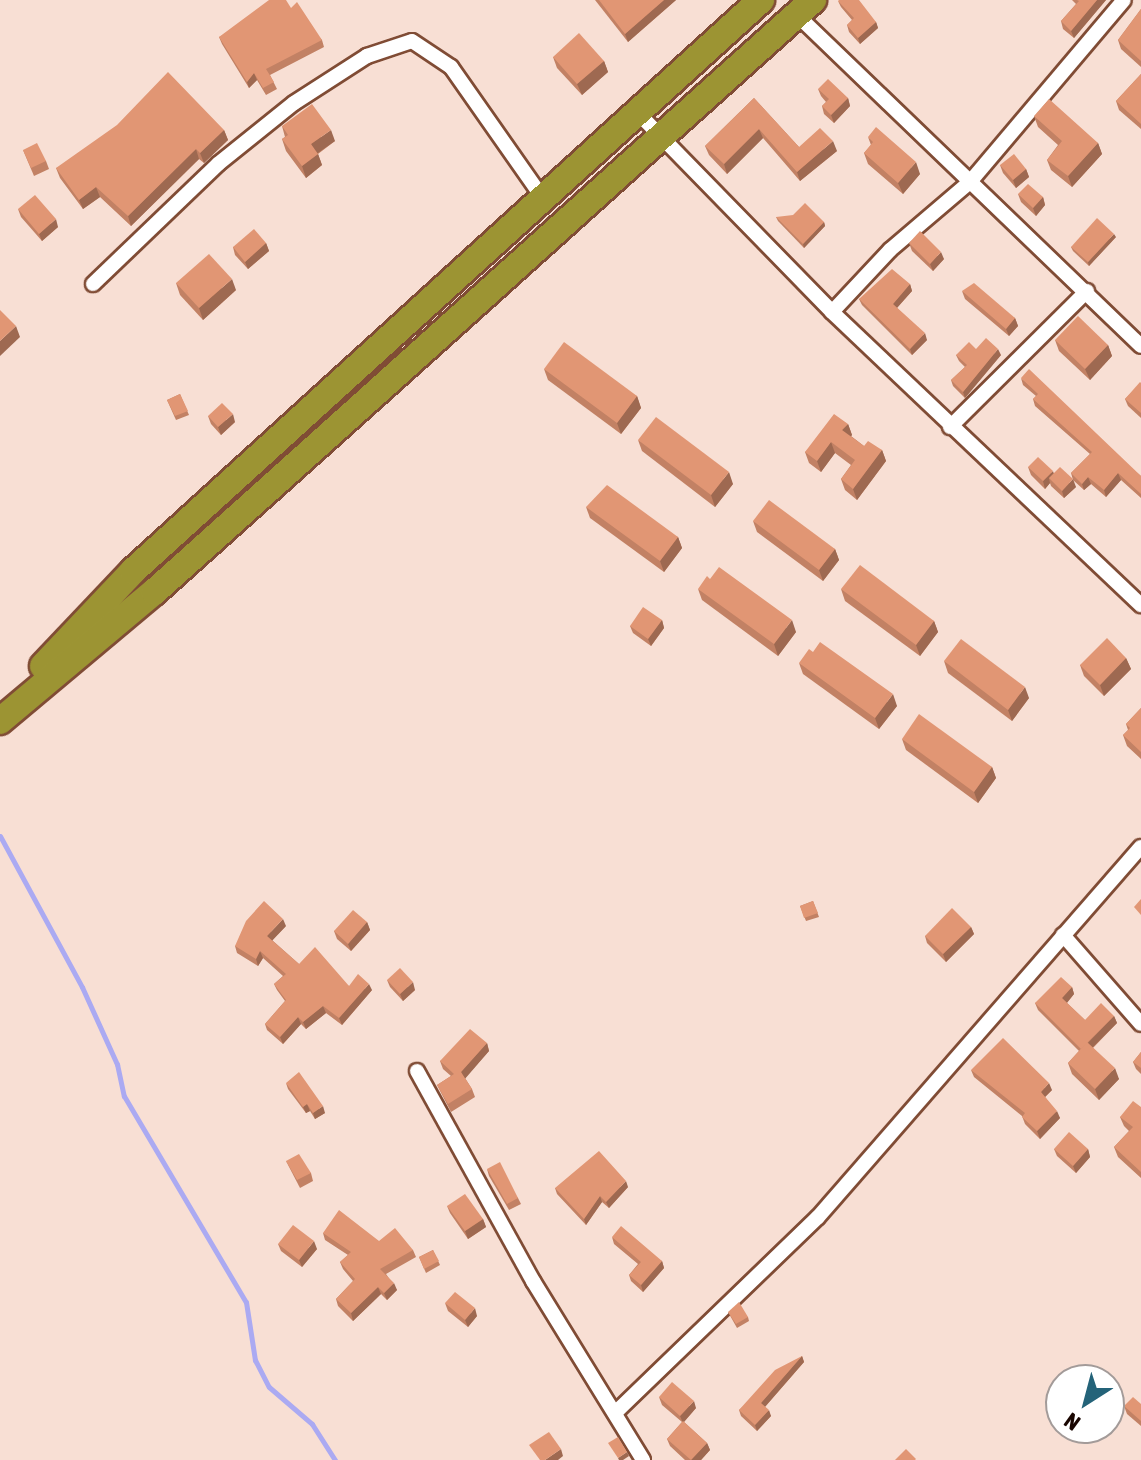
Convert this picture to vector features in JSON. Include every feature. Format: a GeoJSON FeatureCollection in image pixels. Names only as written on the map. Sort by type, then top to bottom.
{"type":"FeatureCollection","features":[{"type":"Feature","properties":{"kind":"highway"},"geometry":{"type":"LineString","coordinates":[[0,711],[133,571],[545,201],[761,0]]}},
{"type":"Feature","properties":{"kind":"highway"},"geometry":{"type":"LineString","coordinates":[[0,721],[154,592],[805,8]]}},
{"type":"Feature","properties":{"kind":"street"},"geometry":{"type":"LineString","coordinates":[[832,312],[890,250],[970,182],[1124,0]]}},
{"type":"Feature","properties":{"kind":"street"},"geometry":{"type":"LineString","coordinates":[[805,8],[970,182],[1141,346]]}},
{"type":"Feature","properties":{"kind":"street"},"geometry":{"type":"LineString","coordinates":[[93,284],[218,164],[294,103],[367,56],[412,41],[451,67],[545,201]]}},
{"type":"Feature","properties":{"kind":"street"},"geometry":{"type":"LineString","coordinates":[[639,114],[832,312],[1141,605]]}},
{"type":"Feature","properties":{"kind":"street"},"geometry":{"type":"LineString","coordinates":[[950,427],[1087,291]]}},
{"type":"Feature","properties":{"kind":"street"},"geometry":{"type":"LineString","coordinates":[[615,1413],[818,1217],[1141,847]]}},
{"type":"Feature","properties":{"kind":"street"},"geometry":{"type":"LineString","coordinates":[[1063,935],[1141,1024]]}},
{"type":"Feature","properties":{"kind":"street"},"geometry":{"type":"LineString","coordinates":[[417,1071],[533,1281],[643,1460]]}},
{"type":"Feature","properties":{"kind":"building"},"geometry":{"type":"Polygon","coordinates":[[[269,0],[286,0],[291,8],[297,2],[322,40],[266,69],[274,82],[263,88],[254,73],[247,82],[219,37],[269,0]]]}},
{"type":"Feature","properties":{"kind":"building"},"geometry":{"type":"Polygon","coordinates":[[[599,0],[664,0],[625,34],[599,0]]]}},
{"type":"Feature","properties":{"kind":"building"},"geometry":{"type":"Polygon","coordinates":[[[839,0],[859,0],[876,22],[858,38],[847,25],[854,18],[839,0]]]}},
{"type":"Feature","properties":{"kind":"building"},"geometry":{"type":"Polygon","coordinates":[[[1077,0],[1097,0],[1071,31],[1061,21],[1077,0]]]}},
{"type":"Feature","properties":{"kind":"building"},"geometry":{"type":"Polygon","coordinates":[[[1141,9],[1141,61],[1118,40],[1141,9]]]}},
{"type":"Feature","properties":{"kind":"building"},"geometry":{"type":"Polygon","coordinates":[[[579,33],[604,61],[577,84],[553,57],[579,33]]]}},
{"type":"Feature","properties":{"kind":"building"},"geometry":{"type":"Polygon","coordinates":[[[168,72],[224,130],[200,153],[196,149],[128,216],[96,187],[79,200],[56,168],[117,125],[168,72]]]}},
{"type":"Feature","properties":{"kind":"building"},"geometry":{"type":"Polygon","coordinates":[[[1141,74],[1141,124],[1116,101],[1141,74]]]}},
{"type":"Feature","properties":{"kind":"building"},"geometry":{"type":"Polygon","coordinates":[[[828,79],[848,98],[831,115],[822,106],[829,99],[818,89],[828,79]]]}},
{"type":"Feature","properties":{"kind":"building"},"geometry":{"type":"Polygon","coordinates":[[[754,98],[799,147],[820,128],[833,141],[797,172],[759,129],[724,164],[705,146],[754,98]]]}},
{"type":"Feature","properties":{"kind":"building"},"geometry":{"type":"Polygon","coordinates":[[[1049,99],[1098,143],[1068,176],[1047,160],[1062,141],[1034,116],[1049,99]]]}},
{"type":"Feature","properties":{"kind":"building"},"geometry":{"type":"Polygon","coordinates":[[[312,104],[331,130],[311,144],[318,154],[302,166],[282,139],[288,135],[282,126],[312,104]]]}},
{"type":"Feature","properties":{"kind":"building"},"geometry":{"type":"Polygon","coordinates":[[[876,127],[916,162],[898,183],[864,153],[873,142],[868,137],[876,127]]]}},
{"type":"Feature","properties":{"kind":"building"},"geometry":{"type":"Polygon","coordinates":[[[37,143],[46,161],[31,168],[23,150],[37,143]]]}},
{"type":"Feature","properties":{"kind":"building"},"geometry":{"type":"Polygon","coordinates":[[[1014,154],[1026,169],[1013,180],[1000,165],[1014,154]]]}},
{"type":"Feature","properties":{"kind":"building"},"geometry":{"type":"Polygon","coordinates":[[[1028,184],[1043,197],[1033,208],[1018,194],[1028,184]]]}},
{"type":"Feature","properties":{"kind":"building"},"geometry":{"type":"Polygon","coordinates":[[[35,195],[56,219],[39,234],[18,209],[35,195]]]}},
{"type":"Feature","properties":{"kind":"building"},"geometry":{"type":"Polygon","coordinates":[[[805,203],[824,222],[803,244],[776,217],[793,215],[805,203]]]}},
{"type":"Feature","properties":{"kind":"building"},"geometry":{"type":"Polygon","coordinates":[[[1097,218],[1114,234],[1088,262],[1071,247],[1097,218]]]}},
{"type":"Feature","properties":{"kind":"building"},"geometry":{"type":"Polygon","coordinates":[[[254,229],[266,243],[245,262],[233,247],[254,229]]]}},
{"type":"Feature","properties":{"kind":"building"},"geometry":{"type":"Polygon","coordinates":[[[920,231],[941,252],[930,264],[909,243],[920,231]]]}},
{"type":"Feature","properties":{"kind":"building"},"geometry":{"type":"Polygon","coordinates":[[[209,254],[232,279],[199,308],[176,283],[209,254]]]}},
{"type":"Feature","properties":{"kind":"building"},"geometry":{"type":"Polygon","coordinates":[[[892,269],[910,284],[893,304],[925,333],[910,349],[859,299],[892,269]]]}},
{"type":"Feature","properties":{"kind":"building"},"geometry":{"type":"Polygon","coordinates":[[[974,283],[1015,318],[1006,329],[962,291],[974,283]]]}},
{"type":"Feature","properties":{"kind":"building"},"geometry":{"type":"Polygon","coordinates":[[[0,310],[16,326],[0,341],[0,310]]]}},
{"type":"Feature","properties":{"kind":"building"},"geometry":{"type":"Polygon","coordinates":[[[1078,316],[1108,345],[1085,369],[1055,340],[1078,316]]]}},
{"type":"Feature","properties":{"kind":"building"},"geometry":{"type":"Polygon","coordinates":[[[986,338],[998,349],[963,392],[951,380],[967,365],[956,355],[969,342],[976,349],[986,338]]]}},
{"type":"Feature","properties":{"kind":"building"},"geometry":{"type":"Polygon","coordinates":[[[564,342],[637,396],[617,423],[544,369],[564,342]]]}},
{"type":"Feature","properties":{"kind":"building"},"geometry":{"type":"Polygon","coordinates":[[[1029,369],[1141,476],[1141,494],[1118,473],[1104,490],[1088,477],[1082,484],[1071,473],[1092,452],[1033,399],[1038,394],[1021,378],[1029,369]]]}},
{"type":"Feature","properties":{"kind":"building"},"geometry":{"type":"Polygon","coordinates":[[[1141,383],[1141,413],[1125,399],[1141,383]]]}},
{"type":"Feature","properties":{"kind":"building"},"geometry":{"type":"Polygon","coordinates":[[[180,394],[188,411],[175,416],[167,400],[180,394]]]}},
{"type":"Feature","properties":{"kind":"building"},"geometry":{"type":"Polygon","coordinates":[[[222,403],[233,414],[218,427],[208,416],[222,403]]]}},
{"type":"Feature","properties":{"kind":"building"},"geometry":{"type":"Polygon","coordinates":[[[834,414],[848,424],[842,430],[864,446],[868,441],[882,450],[853,489],[841,479],[855,460],[831,442],[817,461],[805,452],[834,414]]]}},
{"type":"Feature","properties":{"kind":"building"},"geometry":{"type":"Polygon","coordinates":[[[656,417],[729,472],[711,495],[638,440],[656,417]]]}},
{"type":"Feature","properties":{"kind":"building"},"geometry":{"type":"Polygon","coordinates":[[[1038,457],[1053,471],[1043,481],[1028,467],[1038,457]]]}},
{"type":"Feature","properties":{"kind":"building"},"geometry":{"type":"Polygon","coordinates":[[[1060,467],[1073,479],[1062,491],[1049,478],[1060,467]]]}},
{"type":"Feature","properties":{"kind":"building"},"geometry":{"type":"Polygon","coordinates":[[[607,485],[678,537],[660,561],[586,507],[607,485]]]}},
{"type":"Feature","properties":{"kind":"building"},"geometry":{"type":"Polygon","coordinates":[[[769,500],[835,549],[819,570],[753,521],[769,500]]]}},
{"type":"Feature","properties":{"kind":"building"},"geometry":{"type":"Polygon","coordinates":[[[860,565],[934,621],[916,645],[841,589],[860,565]]]}},
{"type":"Feature","properties":{"kind":"building"},"geometry":{"type":"Polygon","coordinates":[[[719,567],[792,620],[774,644],[698,589],[707,576],[710,579],[719,567]]]}},
{"type":"Feature","properties":{"kind":"building"},"geometry":{"type":"Polygon","coordinates":[[[643,607],[662,620],[648,639],[630,626],[643,607]]]}},
{"type":"Feature","properties":{"kind":"building"},"geometry":{"type":"Polygon","coordinates":[[[1107,638],[1126,658],[1100,685],[1080,665],[1107,638]]]}},
{"type":"Feature","properties":{"kind":"building"},"geometry":{"type":"Polygon","coordinates":[[[961,639],[1025,687],[1008,710],[944,661],[961,639]]]}},
{"type":"Feature","properties":{"kind":"building"},"geometry":{"type":"Polygon","coordinates":[[[820,642],[893,694],[875,718],[799,663],[809,649],[813,652],[820,642]]]}},
{"type":"Feature","properties":{"kind":"building"},"geometry":{"type":"Polygon","coordinates":[[[1141,708],[1141,752],[1123,735],[1130,728],[1126,724],[1141,708]]]}},
{"type":"Feature","properties":{"kind":"building"},"geometry":{"type":"Polygon","coordinates":[[[919,714],[992,767],[974,792],[902,739],[919,714]]]}},
{"type":"Feature","properties":{"kind":"building"},"geometry":{"type":"Polygon","coordinates":[[[1141,899],[1141,915],[1134,907],[1141,899]]]}},
{"type":"Feature","properties":{"kind":"building"},"geometry":{"type":"Polygon","coordinates":[[[264,901],[283,919],[267,936],[299,964],[315,947],[349,986],[358,974],[369,984],[339,1018],[323,1006],[303,1022],[298,1017],[280,1037],[265,1024],[286,1000],[274,984],[286,974],[260,951],[256,959],[235,946],[246,921],[264,901]]]}},
{"type":"Feature","properties":{"kind":"building"},"geometry":{"type":"Polygon","coordinates":[[[813,901],[818,913],[804,918],[800,906],[813,901]]]}},
{"type":"Feature","properties":{"kind":"building"},"geometry":{"type":"Polygon","coordinates":[[[952,908],[971,927],[943,954],[925,936],[952,908]]]}},
{"type":"Feature","properties":{"kind":"building"},"geometry":{"type":"Polygon","coordinates":[[[353,910],[367,922],[348,944],[334,931],[353,910]]]}},
{"type":"Feature","properties":{"kind":"building"},"geometry":{"type":"Polygon","coordinates":[[[400,968],[413,982],[400,994],[387,980],[400,968]]]}},
{"type":"Feature","properties":{"kind":"building"},"geometry":{"type":"Polygon","coordinates":[[[1061,977],[1072,987],[1062,998],[1085,1020],[1101,1003],[1114,1016],[1081,1049],[1035,1003],[1061,977]]]}},
{"type":"Feature","properties":{"kind":"building"},"geometry":{"type":"Polygon","coordinates":[[[470,1029],[487,1043],[461,1072],[472,1089],[448,1104],[437,1085],[454,1074],[440,1061],[470,1029]]]}},
{"type":"Feature","properties":{"kind":"building"},"geometry":{"type":"Polygon","coordinates":[[[1003,1038],[1049,1083],[1041,1092],[1057,1111],[1037,1131],[1022,1117],[1025,1113],[971,1070],[1003,1038]]]}},
{"type":"Feature","properties":{"kind":"building"},"geometry":{"type":"Polygon","coordinates":[[[1087,1042],[1115,1068],[1095,1089],[1068,1063],[1087,1042]]]}},
{"type":"Feature","properties":{"kind":"building"},"geometry":{"type":"Polygon","coordinates":[[[1141,1052],[1141,1068],[1133,1062],[1141,1052]]]}},
{"type":"Feature","properties":{"kind":"building"},"geometry":{"type":"Polygon","coordinates":[[[299,1072],[323,1106],[313,1113],[307,1104],[303,1107],[286,1083],[299,1072]]]}},
{"type":"Feature","properties":{"kind":"building"},"geometry":{"type":"Polygon","coordinates":[[[1133,1101],[1141,1107],[1141,1172],[1114,1147],[1133,1127],[1120,1117],[1133,1101]]]}},
{"type":"Feature","properties":{"kind":"building"},"geometry":{"type":"Polygon","coordinates":[[[1069,1132],[1088,1149],[1073,1166],[1054,1149],[1069,1132]]]}},
{"type":"Feature","properties":{"kind":"building"},"geometry":{"type":"Polygon","coordinates":[[[599,1151],[626,1181],[606,1202],[600,1196],[584,1219],[555,1188],[599,1151]]]}},
{"type":"Feature","properties":{"kind":"building"},"geometry":{"type":"Polygon","coordinates":[[[299,1154],[311,1173],[297,1180],[286,1161],[299,1154]]]}},
{"type":"Feature","properties":{"kind":"building"},"geometry":{"type":"Polygon","coordinates":[[[500,1162],[518,1198],[507,1204],[487,1169],[500,1162]]]}},
{"type":"Feature","properties":{"kind":"building"},"geometry":{"type":"Polygon","coordinates":[[[465,1194],[483,1219],[465,1231],[447,1206],[465,1194]]]}},
{"type":"Feature","properties":{"kind":"building"},"geometry":{"type":"Polygon","coordinates":[[[339,1210],[379,1241],[395,1228],[413,1250],[380,1269],[394,1283],[384,1293],[378,1287],[351,1313],[336,1299],[355,1279],[340,1262],[351,1252],[323,1233],[339,1210]]]}},
{"type":"Feature","properties":{"kind":"building"},"geometry":{"type":"Polygon","coordinates":[[[293,1225],[314,1241],[299,1260],[278,1244],[293,1225]]]}},
{"type":"Feature","properties":{"kind":"building"},"geometry":{"type":"Polygon","coordinates":[[[621,1226],[662,1261],[641,1285],[629,1275],[641,1262],[612,1237],[621,1226]]]}},
{"type":"Feature","properties":{"kind":"building"},"geometry":{"type":"Polygon","coordinates":[[[433,1250],[439,1261],[424,1269],[419,1257],[433,1250]]]}},
{"type":"Feature","properties":{"kind":"building"},"geometry":{"type":"Polygon","coordinates":[[[455,1292],[475,1308],[465,1320],[445,1303],[455,1292]]]}},
{"type":"Feature","properties":{"kind":"building"},"geometry":{"type":"Polygon","coordinates":[[[739,1302],[748,1317],[736,1324],[728,1312],[739,1302]]]}},
{"type":"Feature","properties":{"kind":"building"},"geometry":{"type":"Polygon","coordinates":[[[802,1356],[761,1403],[769,1410],[755,1425],[739,1410],[775,1370],[802,1356]]]}},
{"type":"Feature","properties":{"kind":"building"},"geometry":{"type":"Polygon","coordinates":[[[672,1382],[694,1401],[680,1416],[659,1397],[672,1382]]]}},
{"type":"Feature","properties":{"kind":"building"},"geometry":{"type":"Polygon","coordinates":[[[1133,1397],[1141,1404],[1141,1421],[1125,1407],[1133,1397]]]}},
{"type":"Feature","properties":{"kind":"building"},"geometry":{"type":"Polygon","coordinates":[[[683,1421],[707,1443],[691,1460],[667,1439],[683,1421]]]}},
{"type":"Feature","properties":{"kind":"building"},"geometry":{"type":"Polygon","coordinates":[[[549,1432],[561,1449],[540,1460],[529,1445],[549,1432]]]}},
{"type":"Feature","properties":{"kind":"building"},"geometry":{"type":"Polygon","coordinates":[[[618,1437],[627,1452],[618,1458],[608,1443],[618,1437]]]}},
{"type":"Feature","properties":{"kind":"building"},"geometry":{"type":"Polygon","coordinates":[[[906,1449],[916,1459],[895,1460],[906,1449]]]}},
{"type":"Feature","properties":{"kind":"waterway"},"geometry":{"type":"LineString","coordinates":[[0,836],[82,987],[117,1064],[124,1096],[246,1302],[255,1360],[269,1387],[312,1424],[335,1460]]}}]}
